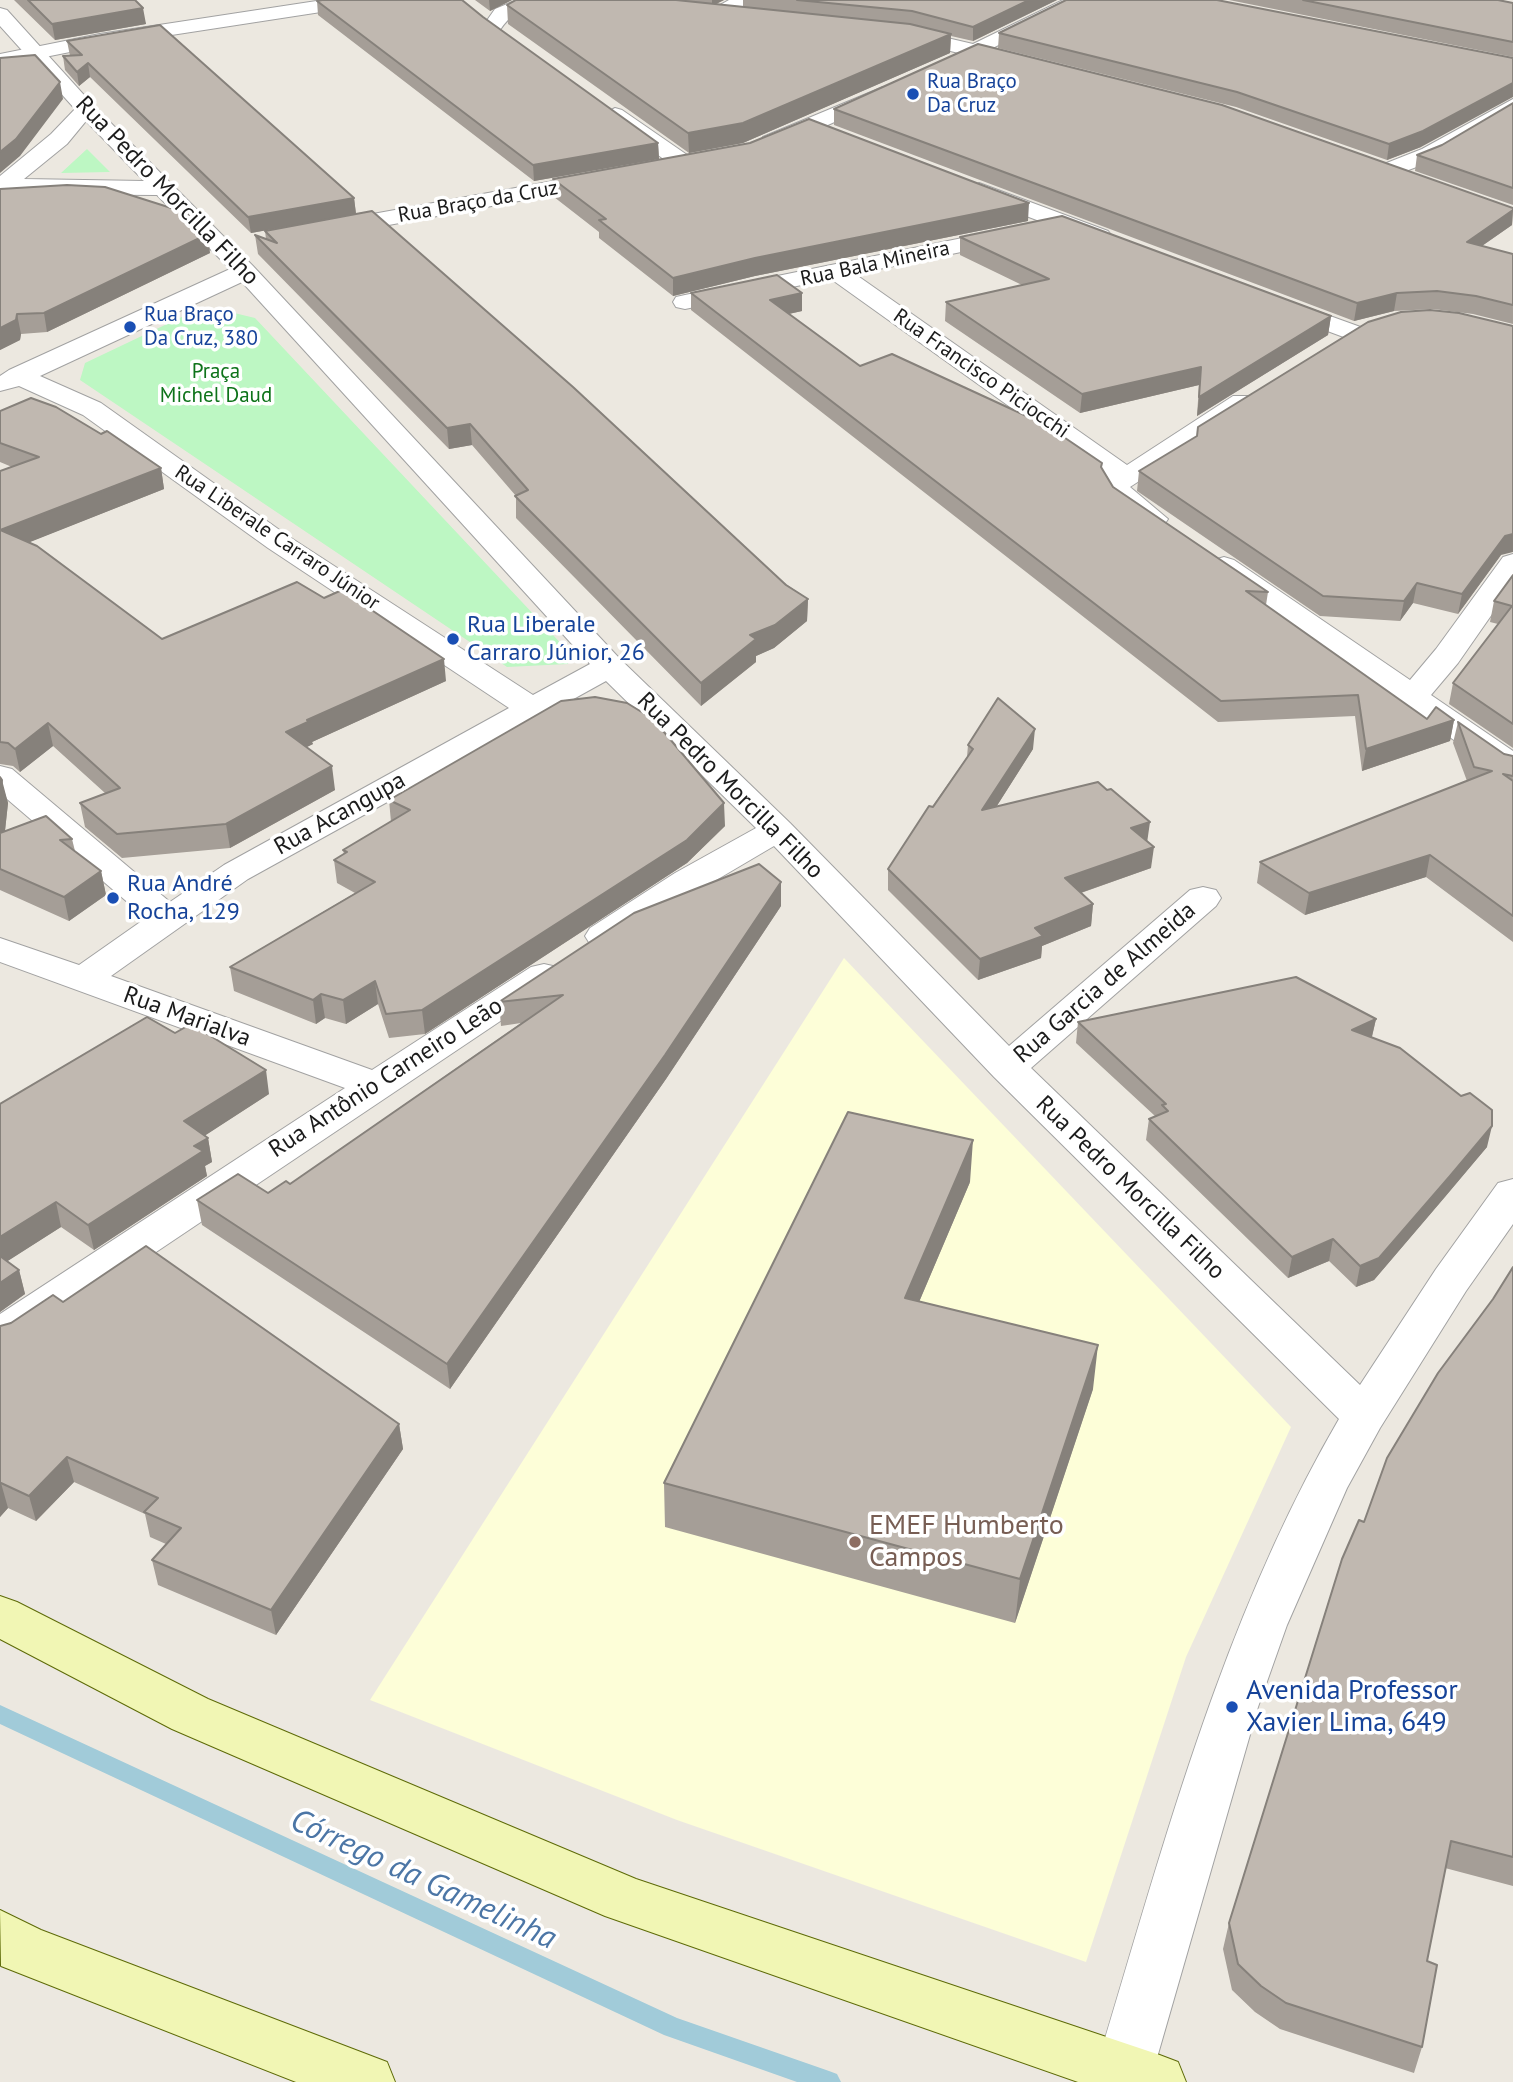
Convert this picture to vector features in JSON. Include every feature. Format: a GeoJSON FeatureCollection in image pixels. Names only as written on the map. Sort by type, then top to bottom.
{"type":"FeatureCollection","features":[{"type":"Feature","properties":{"kind":"main road"},"geometry":{"type":"LineString","coordinates":[[0,1616],[190,1714],[624,1899],[1134,2078]]}},
{"type":"Feature","properties":{"kind":"main road"},"geometry":{"type":"LineString","coordinates":[[0,1935],[21,1948],[366,2082]]}},
{"type":"Feature","properties":{"kind":"street"},"geometry":{"type":"LineString","coordinates":[[0,60],[100,40],[360,0]]}},
{"type":"Feature","properties":{"kind":"street"},"geometry":{"type":"LineString","coordinates":[[475,13],[499,30],[495,19],[504,12],[553,0]]}},
{"type":"Feature","properties":{"kind":"street"},"geometry":{"type":"LineString","coordinates":[[951,63],[1078,0]]}},
{"type":"Feature","properties":{"kind":"street"},"geometry":{"type":"LineString","coordinates":[[705,14],[745,9]]}},
{"type":"Feature","properties":{"kind":"street","name":"Rua Pedro Morcilla Filho"},"geometry":{"type":"LineString","coordinates":[[0,15],[86,108],[166,188],[240,254],[609,666],[778,830],[1008,1069],[1364,1416]]}},
{"type":"Feature","properties":{"kind":"street"},"geometry":{"type":"LineString","coordinates":[[886,32],[938,40],[1009,59]]}},
{"type":"Feature","properties":{"kind":"street"},"geometry":{"type":"LineString","coordinates":[[750,151],[903,84]]}},
{"type":"Feature","properties":{"kind":"street"},"geometry":{"type":"LineString","coordinates":[[595,99],[685,164]]}},
{"type":"Feature","properties":{"kind":"street"},"geometry":{"type":"LineString","coordinates":[[1387,171],[1430,154],[1513,105]]}},
{"type":"Feature","properties":{"kind":"street"},"geometry":{"type":"LineString","coordinates":[[2,186],[59,139],[86,108]]}},
{"type":"Feature","properties":{"kind":"street"},"geometry":{"type":"LineString","coordinates":[[809,126],[847,137]]}},
{"type":"Feature","properties":{"kind":"street"},"geometry":{"type":"LineString","coordinates":[[658,169],[708,160]]}},
{"type":"Feature","properties":{"kind":"street"},"geometry":{"type":"LineString","coordinates":[[1363,162],[1412,181]]}},
{"type":"Feature","properties":{"kind":"street","name":"Rua Braço da Cruz"},"geometry":{"type":"LineString","coordinates":[[305,233],[631,174]]}},
{"type":"Feature","properties":{"kind":"street"},"geometry":{"type":"LineString","coordinates":[[960,182],[1116,242]]}},
{"type":"Feature","properties":{"kind":"street"},"geometry":{"type":"LineString","coordinates":[[2,186],[166,188]]}},
{"type":"Feature","properties":{"kind":"street","name":"Rua Bala Mineira"},"geometry":{"type":"LineString","coordinates":[[685,303],[1064,223]]}},
{"type":"Feature","properties":{"kind":"street"},"geometry":{"type":"LineString","coordinates":[[9,381],[240,254]]}},
{"type":"Feature","properties":{"kind":"street","name":"Rua Francisco Piciocchi"},"geometry":{"type":"LineString","coordinates":[[836,272],[1120,481],[1123,498],[1513,766]]}},
{"type":"Feature","properties":{"kind":"street"},"geometry":{"type":"LineString","coordinates":[[1261,298],[1368,329],[1329,349]]}},
{"type":"Feature","properties":{"kind":"street","name":"Rua Liberale Carraro Júnior"},"geometry":{"type":"LineString","coordinates":[[9,381],[92,409],[278,542],[532,709]]}},
{"type":"Feature","properties":{"kind":"street"},"geometry":{"type":"LineString","coordinates":[[1120,481],[1260,391]]}},
{"type":"Feature","properties":{"kind":"street"},"geometry":{"type":"LineString","coordinates":[[1413,696],[1447,656],[1513,563]]}},
{"type":"Feature","properties":{"kind":"street","name":"Rua Acangupa"},"geometry":{"type":"LineString","coordinates":[[83,979],[236,872],[609,666]]}},
{"type":"Feature","properties":{"kind":"street"},"geometry":{"type":"LineString","coordinates":[[0,776],[168,919]]}},
{"type":"Feature","properties":{"kind":"street","name":"Rua Antônio Carneiro Leão"},"geometry":{"type":"LineString","coordinates":[[0,1335],[374,1085],[688,881],[778,830]]}},
{"type":"Feature","properties":{"kind":"street","name":"Rua Garcia de Almeida"},"geometry":{"type":"LineString","coordinates":[[1008,1069],[1202,898]]}},
{"type":"Feature","properties":{"kind":"street","name":"Rua Marialva"},"geometry":{"type":"LineString","coordinates":[[0,949],[374,1085]]}},
{"type":"Feature","properties":{"kind":"street"},"geometry":{"type":"LineString","coordinates":[[1134,2078],[1232,1707],[1262,1625],[1324,1486],[1364,1416],[1451,1280],[1513,1193]]}},
{"type":"Feature","properties":{"kind":"shaded area","name":"EMEF Humberto Campos"},"geometry":{"type":"Polygon","coordinates":[[[844,958],[1291,1427],[1186,1657],[1086,1962],[677,1820],[370,1700],[844,958]]]}},
{"type":"Feature","properties":{"kind":"green space"},"geometry":{"type":"Polygon","coordinates":[[[87,149],[110,172],[61,173],[87,149]]]}},
{"type":"Feature","properties":{"kind":"green space","name":"Praça Michel Daud"},"geometry":{"type":"Polygon","coordinates":[[[226,311],[255,318],[569,652],[568,664],[507,667],[80,380],[85,363],[188,314],[226,311]]]}},
{"type":"Feature","properties":{"kind":"building"},"geometry":{"type":"Polygon","coordinates":[[[28,0],[135,0],[143,8],[52,24],[28,0]]]}},
{"type":"Feature","properties":{"kind":"building"},"geometry":{"type":"Polygon","coordinates":[[[462,0],[658,143],[533,165],[317,1],[462,0]]]}},
{"type":"Feature","properties":{"kind":"building"},"geometry":{"type":"Polygon","coordinates":[[[516,0],[676,0],[910,24],[951,34],[743,123],[688,133],[507,5],[516,0]]]}},
{"type":"Feature","properties":{"kind":"building"},"geometry":{"type":"Polygon","coordinates":[[[797,0],[1029,0],[973,27],[912,11],[797,0]]]}},
{"type":"Feature","properties":{"kind":"building"},"geometry":{"type":"Polygon","coordinates":[[[1066,0],[1217,0],[1513,58],[1513,83],[1423,131],[1389,144],[1237,92],[999,33],[1066,0]]]}},
{"type":"Feature","properties":{"kind":"building"},"geometry":{"type":"Polygon","coordinates":[[[1303,0],[1498,0],[1513,3],[1513,42],[1303,0]]]}},
{"type":"Feature","properties":{"kind":"building"},"geometry":{"type":"Polygon","coordinates":[[[160,25],[354,198],[248,217],[88,63],[77,72],[63,56],[82,55],[67,41],[160,25]]]}},
{"type":"Feature","properties":{"kind":"building"},"geometry":{"type":"Polygon","coordinates":[[[978,44],[1222,105],[1513,208],[1467,242],[1513,254],[1513,305],[1476,296],[1437,291],[1397,293],[1357,303],[834,109],[978,44]]]}},
{"type":"Feature","properties":{"kind":"building"},"geometry":{"type":"Polygon","coordinates":[[[35,55],[60,82],[16,139],[0,152],[0,58],[35,55]]]}},
{"type":"Feature","properties":{"kind":"building"},"geometry":{"type":"Polygon","coordinates":[[[1513,103],[1513,188],[1417,155],[1442,145],[1513,103]]]}},
{"type":"Feature","properties":{"kind":"building"},"geometry":{"type":"Polygon","coordinates":[[[809,119],[1029,203],[755,258],[673,278],[599,220],[606,219],[553,179],[750,143],[809,119]]]}},
{"type":"Feature","properties":{"kind":"building"},"geometry":{"type":"Polygon","coordinates":[[[67,185],[105,187],[187,213],[208,234],[44,313],[17,314],[16,320],[0,328],[0,189],[67,185]]]}},
{"type":"Feature","properties":{"kind":"building"},"geometry":{"type":"Polygon","coordinates":[[[372,211],[573,387],[786,585],[808,599],[775,625],[750,635],[756,639],[701,683],[515,496],[528,490],[470,424],[447,428],[255,235],[277,243],[265,231],[372,211]]]}},
{"type":"Feature","properties":{"kind":"building"},"geometry":{"type":"Polygon","coordinates":[[[1062,216],[1331,316],[1199,397],[1201,367],[1082,394],[946,302],[1049,279],[960,237],[1062,216]]]}},
{"type":"Feature","properties":{"kind":"building"},"geometry":{"type":"Polygon","coordinates":[[[777,275],[802,293],[770,300],[860,366],[892,354],[1046,425],[1102,463],[1101,467],[1113,487],[1268,592],[1246,591],[1427,719],[1436,707],[1454,720],[1366,749],[1358,695],[1221,701],[691,293],[777,275]]]}},
{"type":"Feature","properties":{"kind":"building"},"geometry":{"type":"Polygon","coordinates":[[[1430,310],[1459,313],[1513,326],[1513,534],[1505,536],[1462,594],[1417,583],[1404,601],[1323,596],[1139,471],[1197,436],[1198,427],[1368,322],[1401,312],[1430,310]]]}},
{"type":"Feature","properties":{"kind":"building"},"geometry":{"type":"Polygon","coordinates":[[[31,398],[56,407],[101,434],[107,431],[161,468],[0,530],[0,471],[39,457],[0,443],[0,411],[31,398]]]}},
{"type":"Feature","properties":{"kind":"building"},"geometry":{"type":"Polygon","coordinates":[[[0,530],[37,546],[162,639],[297,582],[324,598],[342,590],[444,659],[286,732],[332,766],[226,824],[117,834],[80,803],[120,788],[48,723],[15,749],[8,743],[0,742],[0,530]]]}},
{"type":"Feature","properties":{"kind":"building"},"geometry":{"type":"Polygon","coordinates":[[[1513,575],[1513,724],[1453,683],[1512,606],[1494,601],[1513,575]]]}},
{"type":"Feature","properties":{"kind":"building"},"geometry":{"type":"Polygon","coordinates":[[[595,697],[627,703],[653,719],[724,803],[687,840],[422,1010],[386,1014],[375,981],[343,1000],[321,994],[313,1000],[230,967],[375,882],[334,860],[347,852],[343,850],[410,810],[389,800],[561,701],[595,697]]]}},
{"type":"Feature","properties":{"kind":"building"},"geometry":{"type":"Polygon","coordinates":[[[998,698],[1035,729],[982,810],[1098,782],[1107,790],[1111,789],[1150,822],[1131,828],[1154,847],[1065,878],[1093,904],[1035,928],[1043,936],[980,959],[888,869],[929,806],[933,807],[973,749],[968,745],[998,698]]]}},
{"type":"Feature","properties":{"kind":"building"},"geometry":{"type":"Polygon","coordinates":[[[1458,722],[1504,754],[1513,756],[1513,776],[1503,774],[1513,781],[1513,916],[1430,855],[1309,893],[1260,862],[1492,771],[1474,767],[1458,722]]]}},
{"type":"Feature","properties":{"kind":"building"},"geometry":{"type":"Polygon","coordinates":[[[46,816],[72,839],[60,840],[101,871],[64,897],[0,869],[0,833],[46,816]]]}},
{"type":"Feature","properties":{"kind":"building"},"geometry":{"type":"Polygon","coordinates":[[[759,864],[781,882],[665,1055],[447,1364],[197,1200],[238,1174],[268,1193],[286,1181],[290,1184],[563,995],[499,1002],[634,913],[759,864]]]}},
{"type":"Feature","properties":{"kind":"building"},"geometry":{"type":"Polygon","coordinates":[[[1296,977],[1376,1019],[1352,1030],[1400,1048],[1461,1096],[1470,1093],[1492,1110],[1492,1126],[1450,1176],[1379,1258],[1360,1266],[1333,1239],[1292,1257],[1149,1119],[1168,1111],[1162,1105],[1166,1104],[1078,1022],[1296,977]]]}},
{"type":"Feature","properties":{"kind":"building"},"geometry":{"type":"Polygon","coordinates":[[[147,1017],[175,1033],[191,1024],[266,1070],[184,1121],[208,1138],[194,1146],[203,1151],[88,1225],[56,1202],[0,1237],[0,1104],[147,1017]]]}},
{"type":"Feature","properties":{"kind":"building"},"geometry":{"type":"Polygon","coordinates":[[[848,1112],[973,1140],[905,1298],[1098,1345],[1020,1579],[664,1483],[848,1112]]]}},
{"type":"Feature","properties":{"kind":"building"},"geometry":{"type":"Polygon","coordinates":[[[146,1246],[399,1424],[271,1610],[152,1560],[181,1528],[144,1512],[158,1498],[67,1457],[29,1496],[0,1484],[0,1326],[11,1323],[53,1295],[63,1302],[146,1246]]]}},
{"type":"Feature","properties":{"kind":"building"},"geometry":{"type":"Polygon","coordinates":[[[0,1256],[19,1270],[0,1283],[0,1256]]]}},
{"type":"Feature","properties":{"kind":"building"},"geometry":{"type":"Polygon","coordinates":[[[1513,1267],[1513,1857],[1451,1841],[1427,1961],[1437,1965],[1422,2047],[1286,2003],[1261,1986],[1238,1964],[1229,1923],[1342,1559],[1359,1520],[1364,1522],[1387,1458],[1438,1373],[1493,1299],[1513,1267]]]}},
{"type":"Feature","properties":{"kind":"waterway","name":"Córrego da Gamelinha"},"geometry":{"type":"LineString","coordinates":[[0,1714],[672,2027],[829,2082]]}},
{"type":"Feature","properties":{"kind":"place","name":"Rua Braço Da Cruz"},"geometry":{"type":"Point","coordinates":[913,94]}},
{"type":"Feature","properties":{"kind":"place","name":"Rua Braço Da Cruz, 380"},"geometry":{"type":"Point","coordinates":[130,327]}},
{"type":"Feature","properties":{"kind":"place","name":"Rua Liberale Carraro Júnior, 26"},"geometry":{"type":"Point","coordinates":[453,639]}},
{"type":"Feature","properties":{"kind":"place","name":"Rua André Rocha, 129"},"geometry":{"type":"Point","coordinates":[113,898]}},
{"type":"Feature","properties":{"kind":"place","name":"EMEF Humberto Campos"},"geometry":{"type":"Point","coordinates":[855,1542]}},
{"type":"Feature","properties":{"kind":"place","name":"Avenida Professor Xavier Lima, 649"},"geometry":{"type":"Point","coordinates":[1232,1707]}}]}
